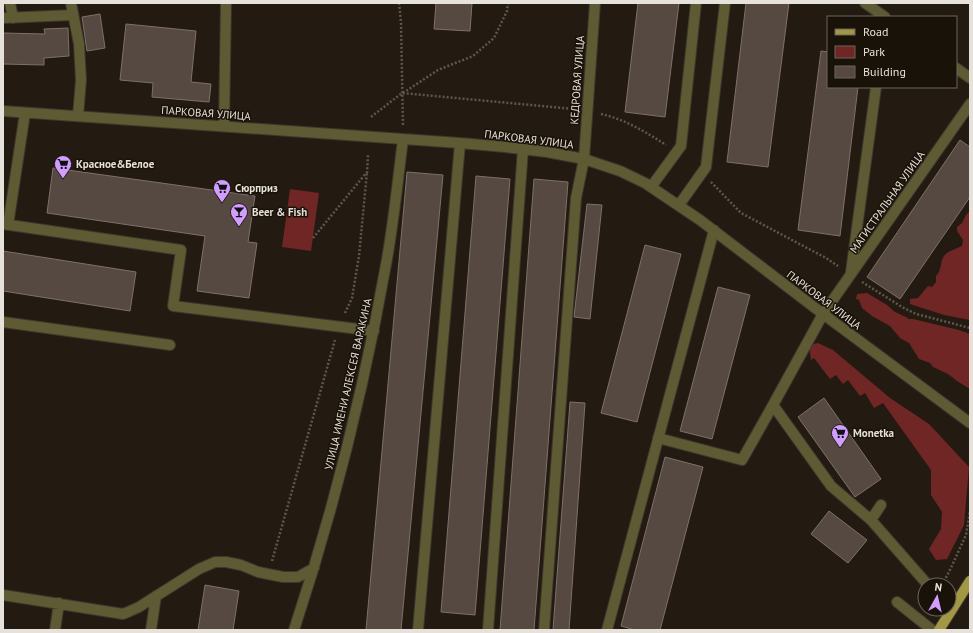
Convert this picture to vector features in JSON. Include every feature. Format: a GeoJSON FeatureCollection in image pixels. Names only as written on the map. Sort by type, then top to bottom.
{"type":"FeatureCollection","features":[{"type":"Feature","properties":{"kind":"main road"},"geometry":{"type":"LineString","coordinates":[[957,599],[970,581]]}},
{"type":"Feature","properties":{"kind":"main road"},"geometry":{"type":"LineString","coordinates":[[939,630],[946,617]]}},
{"type":"Feature","properties":{"kind":"street"},"geometry":{"type":"LineString","coordinates":[[10,3],[8,18],[73,15]]}},
{"type":"Feature","properties":{"kind":"street"},"geometry":{"type":"LineString","coordinates":[[70,3],[79,44],[81,80],[78,116]]}},
{"type":"Feature","properties":{"kind":"street"},"geometry":{"type":"LineString","coordinates":[[224,126],[226,3]]}},
{"type":"Feature","properties":{"kind":"street","name":"КЕДРОВАЯ УЛИЦА"},"geometry":{"type":"LineString","coordinates":[[544,630],[576,198],[584,159],[595,3]]}},
{"type":"Feature","properties":{"kind":"street"},"geometry":{"type":"LineString","coordinates":[[651,187],[681,146],[696,3]]}},
{"type":"Feature","properties":{"kind":"street"},"geometry":{"type":"LineString","coordinates":[[679,205],[706,167],[725,3]]}},
{"type":"Feature","properties":{"kind":"street"},"geometry":{"type":"LineString","coordinates":[[865,3],[884,16]]}},
{"type":"Feature","properties":{"kind":"street"},"geometry":{"type":"LineString","coordinates":[[957,69],[970,78]]}},
{"type":"Feature","properties":{"kind":"street"},"geometry":{"type":"LineString","coordinates":[[851,274],[876,88]]}},
{"type":"Feature","properties":{"kind":"street","name":"МАГИСТРАЛЬНАЯ УЛИЦА"},"geometry":{"type":"LineString","coordinates":[[658,438],[742,460],[823,314],[970,104]]}},
{"type":"Feature","properties":{"kind":"street","name":"ПАРКОВАЯ УЛИЦА"},"geometry":{"type":"LineString","coordinates":[[3,111],[460,143],[523,149],[584,159],[620,171],[645,183],[679,205],[970,423]]}},
{"type":"Feature","properties":{"kind":"street"},"geometry":{"type":"LineString","coordinates":[[24,113],[6,224],[181,250],[173,306],[374,332]]}},
{"type":"Feature","properties":{"kind":"street","name":"УЛИЦА ИМЕНИ АЛЕКСЕЯ ВАРАКИНА"},"geometry":{"type":"LineString","coordinates":[[294,630],[314,568],[348,444],[374,332],[388,256],[404,139]]}},
{"type":"Feature","properties":{"kind":"street"},"geometry":{"type":"LineString","coordinates":[[418,630],[460,143]]}},
{"type":"Feature","properties":{"kind":"street"},"geometry":{"type":"LineString","coordinates":[[488,630],[523,149]]}},
{"type":"Feature","properties":{"kind":"street"},"geometry":{"type":"LineString","coordinates":[[607,630],[714,230]]}},
{"type":"Feature","properties":{"kind":"street"},"geometry":{"type":"LineString","coordinates":[[3,322],[170,345]]}},
{"type":"Feature","properties":{"kind":"street"},"geometry":{"type":"LineString","coordinates":[[802,353],[808,361]]}},
{"type":"Feature","properties":{"kind":"street"},"geometry":{"type":"LineString","coordinates":[[773,405],[831,486],[870,520],[921,577]]}},
{"type":"Feature","properties":{"kind":"street"},"geometry":{"type":"LineString","coordinates":[[870,520],[881,505]]}},
{"type":"Feature","properties":{"kind":"street"},"geometry":{"type":"LineString","coordinates":[[3,595],[123,614],[139,607],[199,569],[216,562],[226,562],[283,577],[298,576],[314,568]]}},
{"type":"Feature","properties":{"kind":"street"},"geometry":{"type":"LineString","coordinates":[[152,630],[156,596]]}},
{"type":"Feature","properties":{"kind":"street"},"geometry":{"type":"LineString","coordinates":[[897,602],[932,630]]}},
{"type":"Feature","properties":{"kind":"street"},"geometry":{"type":"LineString","coordinates":[[54,630],[59,603]]}},
{"type":"Feature","properties":{"kind":"path"},"geometry":{"type":"LineString","coordinates":[[399,3],[401,22],[404,139]]}},
{"type":"Feature","properties":{"kind":"path"},"geometry":{"type":"LineString","coordinates":[[402,94],[438,70],[473,56],[494,38],[508,3]]}},
{"type":"Feature","properties":{"kind":"path"},"geometry":{"type":"LineString","coordinates":[[268,574],[339,327],[352,298],[359,256],[368,155]]}},
{"type":"Feature","properties":{"kind":"path"},"geometry":{"type":"LineString","coordinates":[[313,238],[367,172]]}},
{"type":"Feature","properties":{"kind":"path"},"geometry":{"type":"LineString","coordinates":[[946,577],[966,535],[970,511]]}},
{"type":"Feature","properties":{"kind":"green space"},"geometry":{"type":"Polygon","coordinates":[[[290,189],[319,193],[311,251],[282,247],[290,189]]]}},
{"type":"Feature","properties":{"kind":"green space"},"geometry":{"type":"Polygon","coordinates":[[[970,211],[970,320],[944,315],[910,304],[910,299],[918,298],[928,286],[932,287],[936,282],[936,276],[940,271],[945,255],[962,246],[963,240],[957,231],[957,227],[962,223],[970,211]]]}},
{"type":"Feature","properties":{"kind":"green space"},"geometry":{"type":"Polygon","coordinates":[[[867,293],[908,319],[959,330],[970,334],[970,389],[948,374],[933,367],[930,363],[919,359],[909,343],[900,338],[890,326],[872,316],[862,308],[859,300],[856,299],[857,294],[867,293]]]}},
{"type":"Feature","properties":{"kind":"green space"},"geometry":{"type":"Polygon","coordinates":[[[818,343],[833,350],[890,398],[929,424],[969,467],[964,525],[947,559],[936,560],[929,549],[941,529],[942,512],[931,495],[931,470],[883,403],[874,408],[865,393],[860,396],[848,380],[843,384],[836,375],[830,379],[814,358],[811,360],[809,345],[818,343]]]}},
{"type":"Feature","properties":{"kind":"building"},"geometry":{"type":"Polygon","coordinates":[[[436,3],[472,3],[470,31],[434,29],[436,3]]]}},
{"type":"Feature","properties":{"kind":"building"},"geometry":{"type":"Polygon","coordinates":[[[638,3],[679,3],[665,117],[625,112],[638,3]]]}},
{"type":"Feature","properties":{"kind":"building"},"geometry":{"type":"Polygon","coordinates":[[[746,3],[789,3],[768,167],[727,162],[746,3]]]}},
{"type":"Feature","properties":{"kind":"building"},"geometry":{"type":"Polygon","coordinates":[[[100,14],[105,48],[87,51],[82,17],[100,14]]]}},
{"type":"Feature","properties":{"kind":"building"},"geometry":{"type":"Polygon","coordinates":[[[126,24],[196,31],[191,82],[211,84],[209,102],[152,97],[153,83],[120,80],[126,24]]]}},
{"type":"Feature","properties":{"kind":"building"},"geometry":{"type":"Polygon","coordinates":[[[68,28],[69,56],[44,58],[44,65],[3,64],[3,33],[45,34],[44,29],[68,28]]]}},
{"type":"Feature","properties":{"kind":"building"},"geometry":{"type":"Polygon","coordinates":[[[821,51],[827,52],[827,88],[858,88],[840,236],[798,230],[821,51]]]}},
{"type":"Feature","properties":{"kind":"building"},"geometry":{"type":"Polygon","coordinates":[[[960,140],[970,147],[970,197],[900,299],[867,277],[960,140]]]}},
{"type":"Feature","properties":{"kind":"building"},"geometry":{"type":"Polygon","coordinates":[[[53,168],[255,196],[248,242],[257,243],[249,298],[197,291],[205,236],[47,213],[53,168]]]}},
{"type":"Feature","properties":{"kind":"building"},"geometry":{"type":"Polygon","coordinates":[[[407,172],[443,175],[401,630],[366,630],[407,172]]]}},
{"type":"Feature","properties":{"kind":"building"},"geometry":{"type":"Polygon","coordinates":[[[476,176],[510,179],[475,615],[441,612],[476,176]]]}},
{"type":"Feature","properties":{"kind":"building"},"geometry":{"type":"Polygon","coordinates":[[[534,179],[568,182],[534,630],[500,630],[534,179]]]}},
{"type":"Feature","properties":{"kind":"building"},"geometry":{"type":"Polygon","coordinates":[[[587,204],[602,205],[590,319],[574,317],[587,204]]]}},
{"type":"Feature","properties":{"kind":"building"},"geometry":{"type":"Polygon","coordinates":[[[645,245],[681,254],[637,422],[601,413],[645,245]]]}},
{"type":"Feature","properties":{"kind":"building"},"geometry":{"type":"Polygon","coordinates":[[[3,251],[136,272],[130,311],[3,291],[3,251]]]}},
{"type":"Feature","properties":{"kind":"building"},"geometry":{"type":"Polygon","coordinates":[[[718,287],[750,295],[712,439],[680,431],[718,287]]]}},
{"type":"Feature","properties":{"kind":"building"},"geometry":{"type":"Polygon","coordinates":[[[824,398],[881,479],[855,497],[798,417],[824,398]]]}},
{"type":"Feature","properties":{"kind":"building"},"geometry":{"type":"Polygon","coordinates":[[[570,402],[585,403],[569,630],[553,630],[570,402]]]}},
{"type":"Feature","properties":{"kind":"building"},"geometry":{"type":"Polygon","coordinates":[[[665,457],[703,467],[660,630],[635,630],[621,626],[665,457]]]}},
{"type":"Feature","properties":{"kind":"building"},"geometry":{"type":"Polygon","coordinates":[[[829,511],[867,540],[848,563],[811,534],[829,511]]]}},
{"type":"Feature","properties":{"kind":"building"},"geometry":{"type":"Polygon","coordinates":[[[205,585],[239,591],[233,630],[198,630],[205,585]]]}},
{"type":"Feature","properties":{"kind":"place","name":"Красное&Белое"},"geometry":{"type":"Point","coordinates":[63,179]}},
{"type":"Feature","properties":{"kind":"place","name":"Сюрприз"},"geometry":{"type":"Point","coordinates":[222,203]}},
{"type":"Feature","properties":{"kind":"place","name":"Beer & Fish"},"geometry":{"type":"Point","coordinates":[239,227]}},
{"type":"Feature","properties":{"kind":"place","name":"Monetka"},"geometry":{"type":"Point","coordinates":[840,448]}}]}
